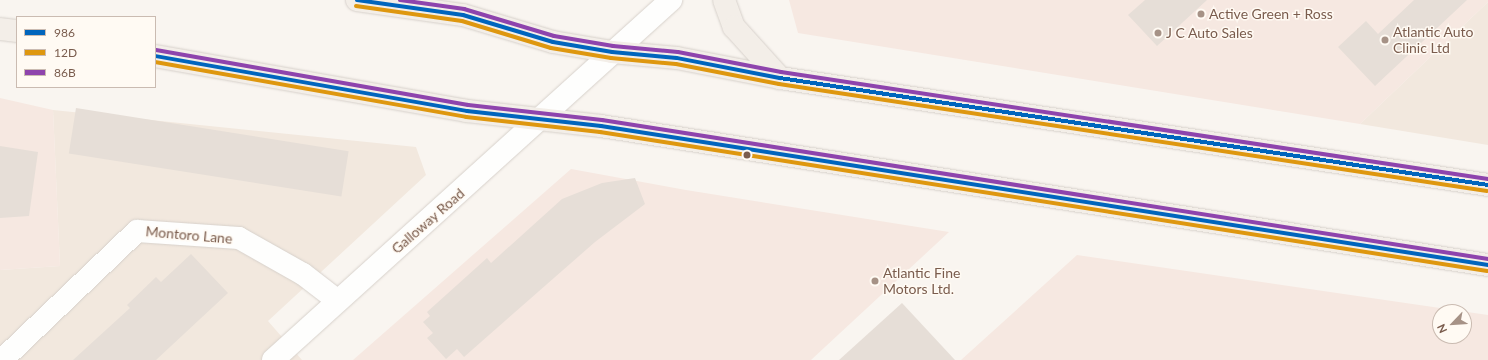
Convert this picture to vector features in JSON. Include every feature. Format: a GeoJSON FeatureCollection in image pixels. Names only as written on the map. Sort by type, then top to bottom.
{"type":"FeatureCollection","features":[{"type":"Feature","properties":{"kind":"main road"},"geometry":{"type":"LineString","coordinates":[[357,0],[463,15],[553,42],[612,52],[677,58],[780,78],[1488,185]]}},
{"type":"Feature","properties":{"kind":"main road"},"geometry":{"type":"LineString","coordinates":[[724,0],[734,27],[780,78]]}},
{"type":"Feature","properties":{"kind":"main road"},"geometry":{"type":"LineString","coordinates":[[0,29],[16,31]]}},
{"type":"Feature","properties":{"kind":"main road"},"geometry":{"type":"LineString","coordinates":[[156,56],[467,111],[542,117],[1488,265]]}},
{"type":"Feature","properties":{"kind":"street","name":"Galloway Road"},"geometry":{"type":"LineString","coordinates":[[273,360],[671,0]]}},
{"type":"Feature","properties":{"kind":"street","name":"Montoro Lane"},"geometry":{"type":"LineString","coordinates":[[2,360],[137,231],[239,238],[303,274],[338,301]]}},
{"type":"Feature","properties":{"kind":"shaded area"},"geometry":{"type":"Polygon","coordinates":[[[789,0],[1488,0],[1488,2],[1360,124],[798,33],[789,0]]]}},
{"type":"Feature","properties":{"kind":"shaded area"},"geometry":{"type":"Polygon","coordinates":[[[1488,2],[1488,145],[1360,124],[1488,2]]]}},
{"type":"Feature","properties":{"kind":"shaded area"},"geometry":{"type":"Polygon","coordinates":[[[0,98],[53,110],[60,266],[0,270],[0,98]]]}},
{"type":"Feature","properties":{"kind":"shaded area"},"geometry":{"type":"Polygon","coordinates":[[[53,110],[416,147],[426,175],[268,321],[302,360],[0,360],[0,270],[60,266],[53,110]]]}},
{"type":"Feature","properties":{"kind":"shaded area"},"geometry":{"type":"Polygon","coordinates":[[[571,169],[686,190],[949,232],[811,360],[353,360],[571,169]]]}},
{"type":"Feature","properties":{"kind":"shaded area"},"geometry":{"type":"Polygon","coordinates":[[[1077,255],[1432,307],[1432,344],[1472,344],[1472,313],[1488,315],[1488,360],[961,360],[1077,255]]]}},
{"type":"Feature","properties":{"kind":"building","name":"J C Auto Sales"},"geometry":{"type":"Polygon","coordinates":[[[1145,0],[1207,0],[1157,46],[1128,15],[1145,0]]]}},
{"type":"Feature","properties":{"kind":"building","name":"Atlantic Auto Clinic Ltd"},"geometry":{"type":"Polygon","coordinates":[[[1414,0],[1467,0],[1375,86],[1338,47],[1366,21],[1378,34],[1414,0]]]}},
{"type":"Feature","properties":{"kind":"building"},"geometry":{"type":"Polygon","coordinates":[[[76,108],[349,151],[341,197],[69,153],[76,108]]]}},
{"type":"Feature","properties":{"kind":"building"},"geometry":{"type":"Polygon","coordinates":[[[0,146],[38,152],[29,216],[0,218],[0,146]]]}},
{"type":"Feature","properties":{"kind":"building"},"geometry":{"type":"Polygon","coordinates":[[[635,178],[645,204],[595,242],[464,357],[457,349],[446,359],[427,338],[433,333],[423,322],[430,316],[427,312],[487,258],[491,263],[562,199],[602,183],[635,178]]]}},
{"type":"Feature","properties":{"kind":"building"},"geometry":{"type":"Polygon","coordinates":[[[191,254],[228,293],[156,360],[73,360],[130,308],[127,305],[156,277],[161,282],[191,254]]]}},
{"type":"Feature","properties":{"kind":"building"},"geometry":{"type":"Polygon","coordinates":[[[902,303],[955,360],[839,360],[902,303]]]}},
{"type":"Feature","properties":{"kind":"transit line","name":"986"},"geometry":{"type":"LineString","coordinates":[[357,0],[463,15],[553,42],[612,52],[677,58],[780,78],[1488,185]]}},
{"type":"Feature","properties":{"kind":"transit line","name":"86B"},"geometry":{"type":"LineString","coordinates":[[400,0],[464,9],[554,36],[613,46],[678,52],[781,72],[1488,179]]}},
{"type":"Feature","properties":{"kind":"transit line","name":"12D"},"geometry":{"type":"LineString","coordinates":[[356,6],[462,21],[551,48],[611,58],[676,64],[779,84],[1487,191]]}},
{"type":"Feature","properties":{"kind":"transit line","name":"86B"},"geometry":{"type":"LineString","coordinates":[[156,50],[468,105],[602,120],[1488,259]]}},
{"type":"Feature","properties":{"kind":"transit line","name":"986"},"geometry":{"type":"LineString","coordinates":[[156,56],[467,111],[601,126],[1488,265]]}},
{"type":"Feature","properties":{"kind":"transit line","name":"12D"},"geometry":{"type":"LineString","coordinates":[[156,62],[466,117],[600,132],[1487,271]]}},
{"type":"Feature","properties":{"kind":"place","name":"Active Green + Ross"},"geometry":{"type":"Point","coordinates":[1201,14]}},
{"type":"Feature","properties":{"kind":"place","name":"J C Auto Sales"},"geometry":{"type":"Point","coordinates":[1158,33]}},
{"type":"Feature","properties":{"kind":"place","name":"Atlantic Auto Clinic Ltd"},"geometry":{"type":"Point","coordinates":[1385,40]}},
{"type":"Feature","properties":{"kind":"place","name":"Atlantic Fine Motors Ltd."},"geometry":{"type":"Point","coordinates":[875,281]}}]}
